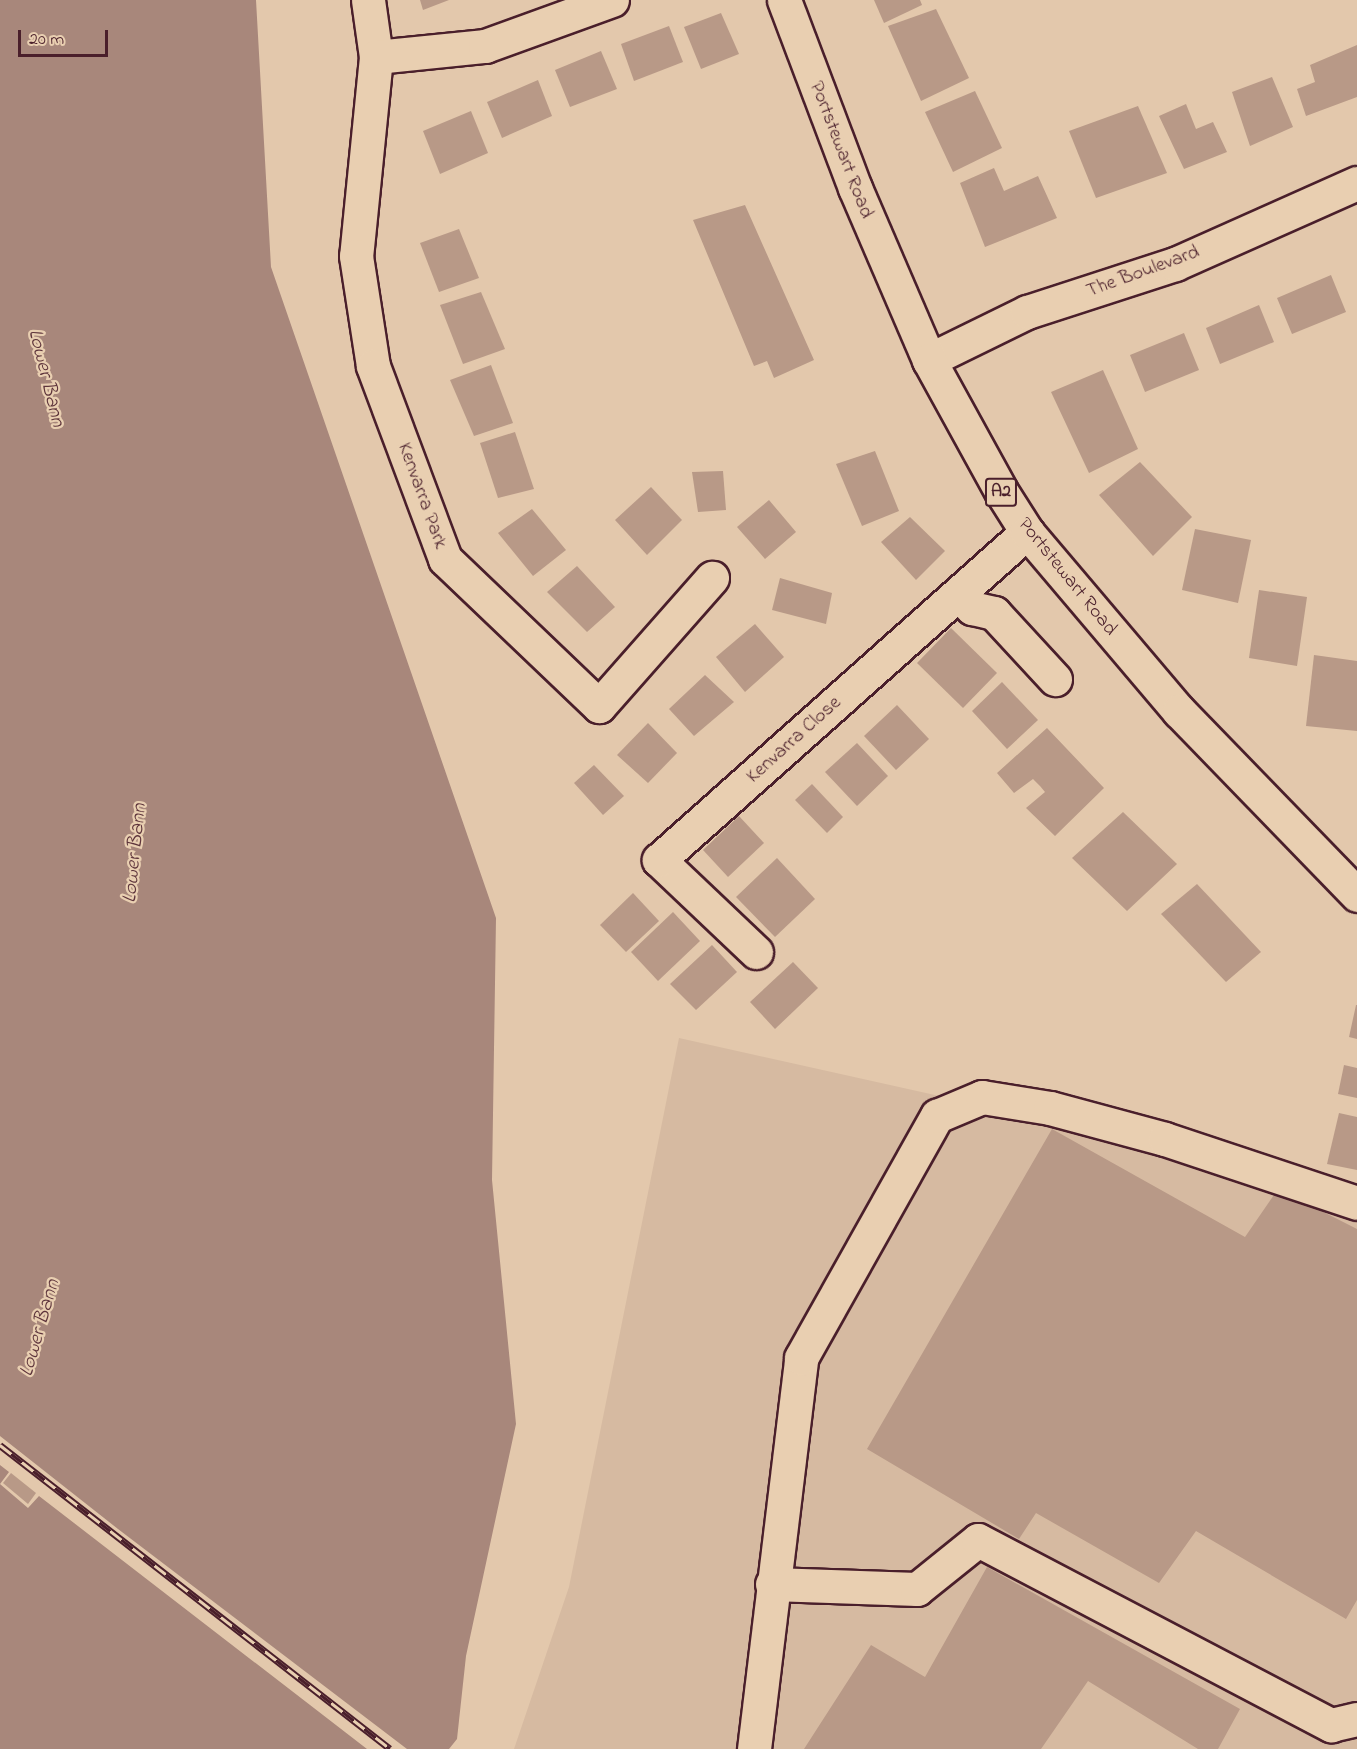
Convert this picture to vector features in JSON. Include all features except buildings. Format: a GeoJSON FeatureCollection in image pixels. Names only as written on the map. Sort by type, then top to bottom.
{"type":"FeatureCollection","features":[{"type":"Feature","properties":{"kind":"street","name":"Kenvarra Park"},"geometry":{"type":"LineString","coordinates":[[368,0],[376,57],[356,256],[373,366],[445,559],[599,706],[712,578]]}},
{"type":"Feature","properties":{"kind":"street"},"geometry":{"type":"LineString","coordinates":[[376,57],[485,46],[612,0]]}},
{"type":"Feature","properties":{"kind":"street","name":"Portstewart Road"},"geometry":{"type":"LineString","coordinates":[[784,0],[855,188],[929,360],[1027,532],[1179,711],[1357,895]]}},
{"type":"Feature","properties":{"kind":"street","name":"The Boulevard"},"geometry":{"type":"LineString","coordinates":[[929,360],[1027,312],[1175,264],[1357,183]]}},
{"type":"Feature","properties":{"kind":"street","name":"Kenvarra Close"},"geometry":{"type":"LineString","coordinates":[[756,952],[659,860],[1027,532]]}},
{"type":"Feature","properties":{"kind":"street"},"geometry":{"type":"LineString","coordinates":[[958,594],[972,608],[994,613],[1055,679]]}},
{"type":"Feature","properties":{"kind":"street"},"geometry":{"type":"LineString","coordinates":[[754,1749],[772,1584],[801,1358],[904,1170],[946,1110],[982,1097],[1050,1108],[1166,1139],[1357,1203]]}},
{"type":"Feature","properties":{"kind":"street"},"geometry":{"type":"LineString","coordinates":[[772,1584],[917,1590],[978,1540],[1331,1725],[1357,1719]]}},
{"type":"Feature","properties":{"kind":"shaded area"},"geometry":{"type":"Polygon","coordinates":[[[679,1038],[1357,1189],[1357,1749],[514,1749],[569,1587],[679,1038]]]}},
{"type":"Feature","properties":{"kind":"water","name":"Lower Bann"},"geometry":{"type":"Polygon","coordinates":[[[0,0],[256,0],[271,267],[496,918],[492,1180],[516,1424],[466,1656],[457,1739],[449,1749],[0,1749],[0,0]]]}},
{"type":"Feature","properties":{"kind":"pier"},"geometry":{"type":"Polygon","coordinates":[[[0,1436],[407,1749],[367,1749],[39,1496],[28,1508],[0,1484],[9,1472],[0,1465],[0,1436]]]}},
{"type":"Feature","properties":{"kind":"railway"},"geometry":{"type":"LineString","coordinates":[[0,1445],[390,1749]]}}]}
